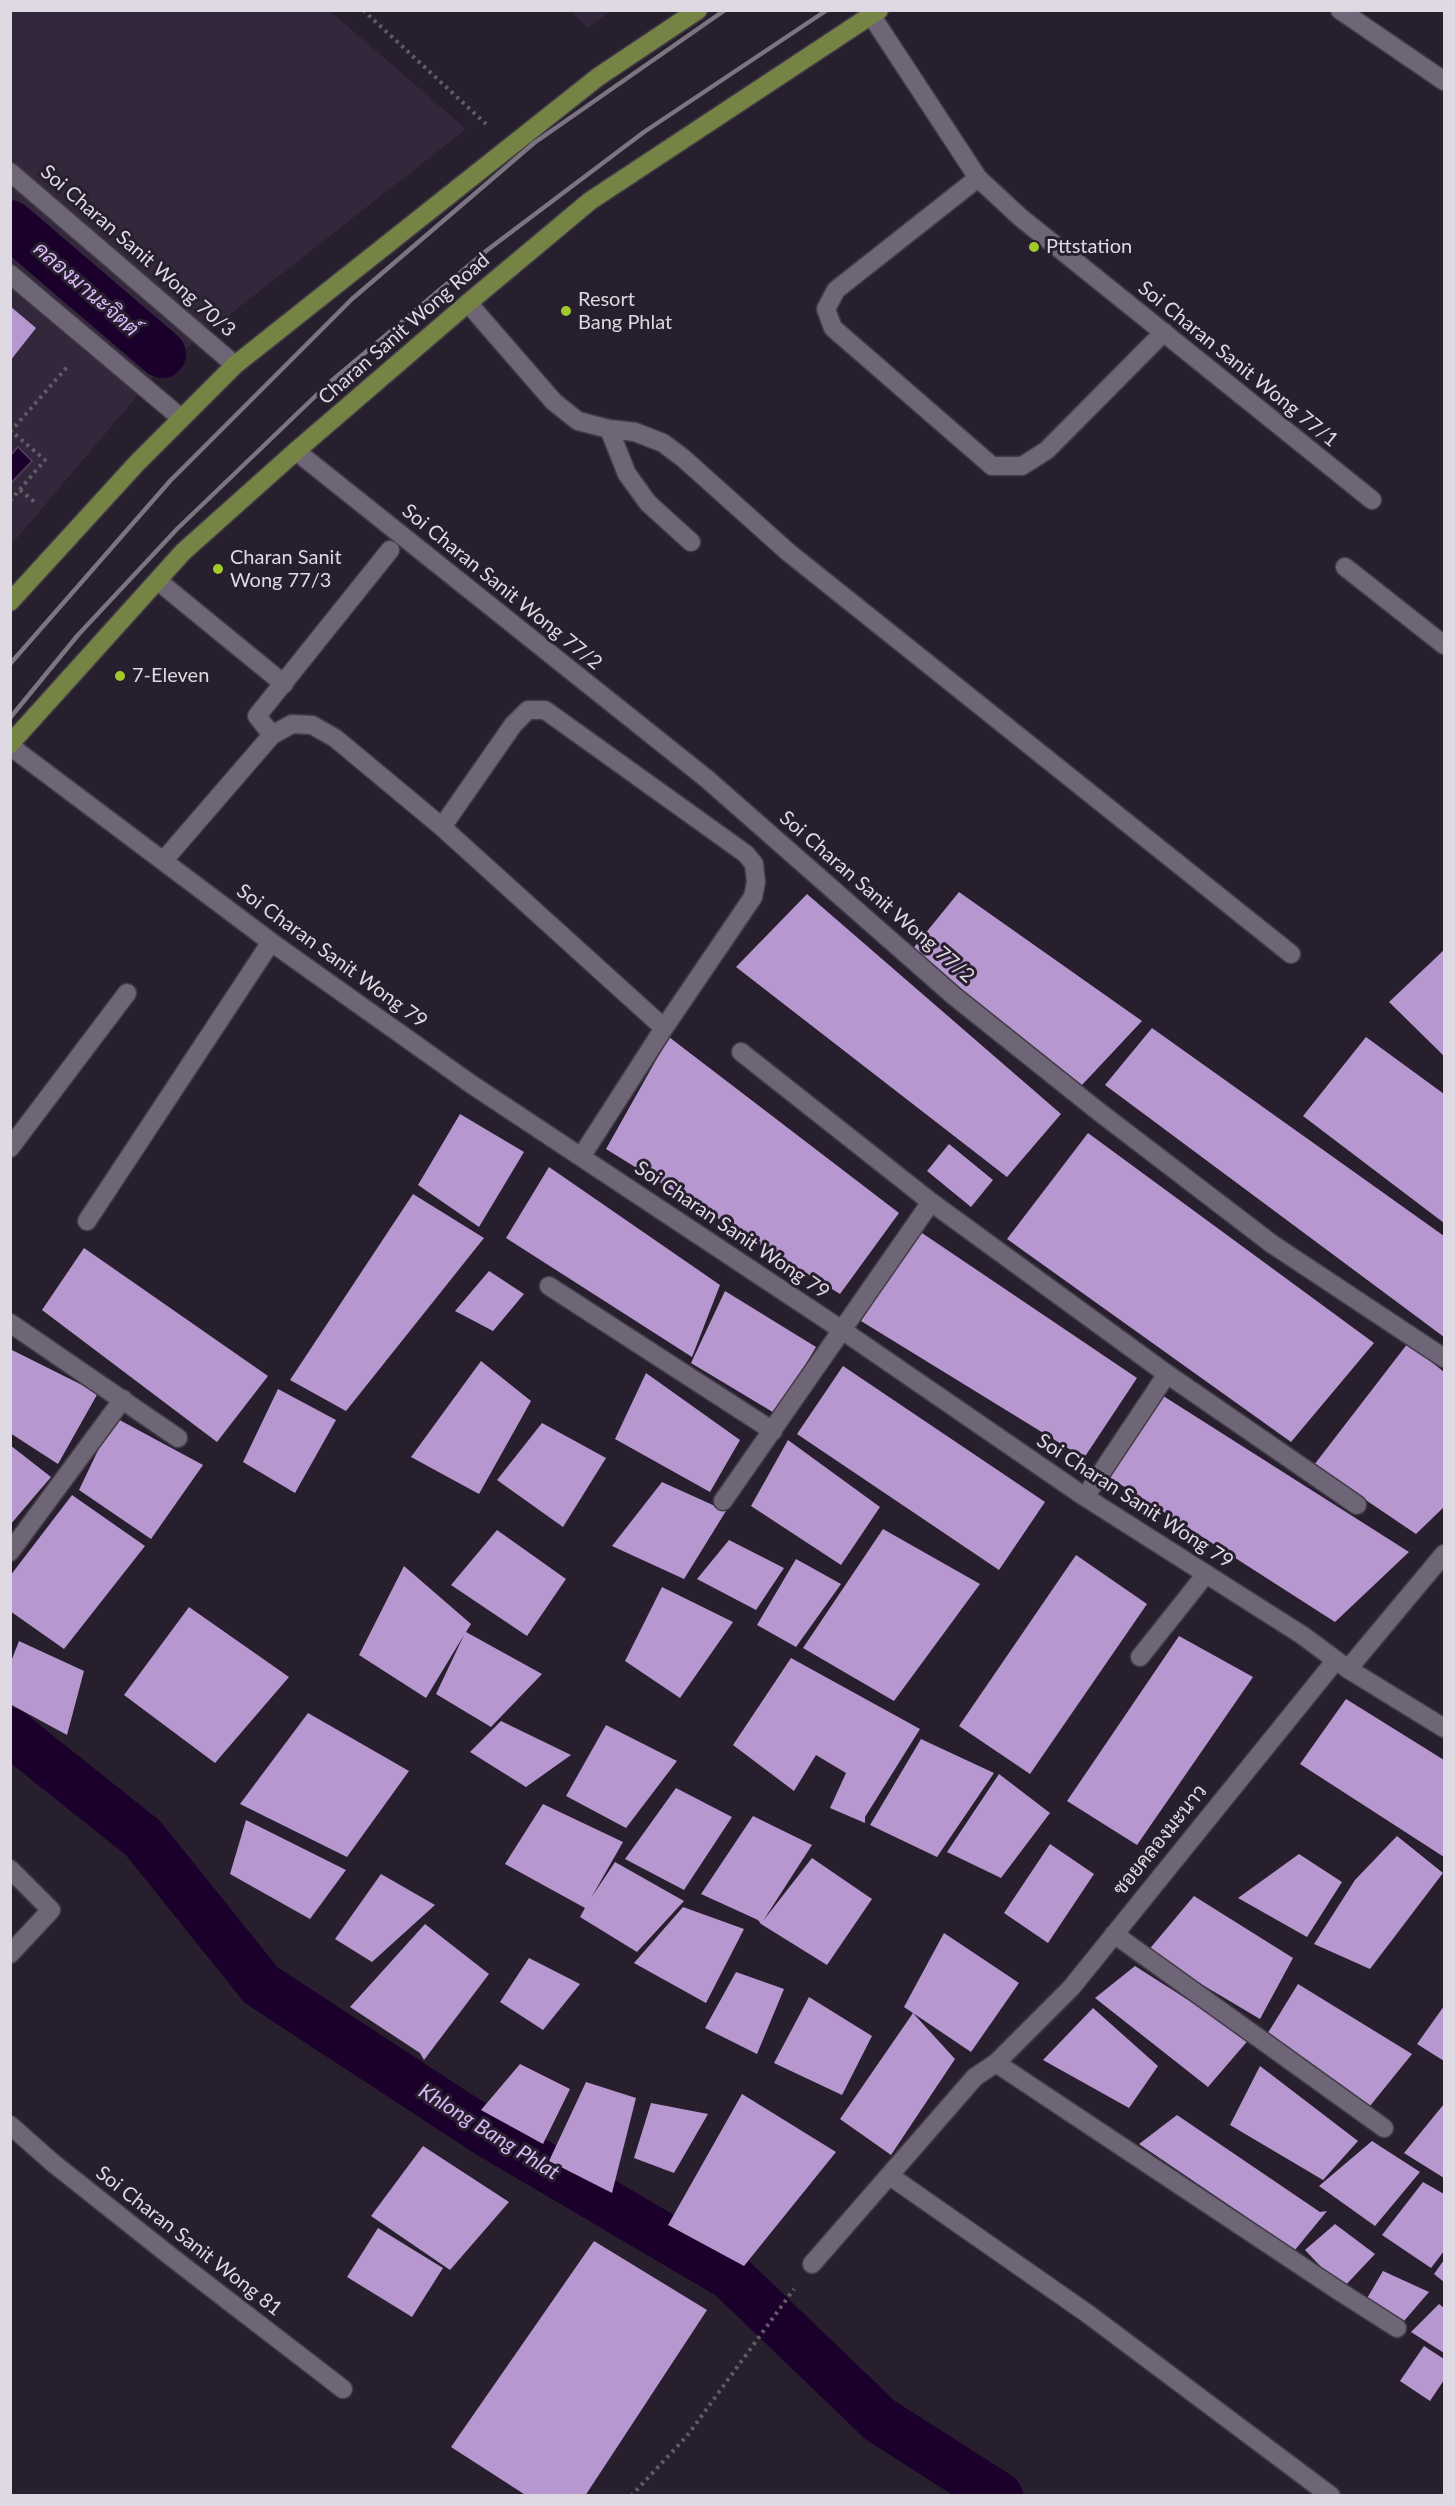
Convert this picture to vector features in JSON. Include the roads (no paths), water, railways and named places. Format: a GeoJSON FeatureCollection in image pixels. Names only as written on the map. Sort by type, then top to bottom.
{"type":"FeatureCollection","features":[{"type":"Feature","properties":{"kind":"main road"},"geometry":{"type":"LineString","coordinates":[[10,602],[137,463],[235,364],[598,77],[698,10]]}},
{"type":"Feature","properties":{"kind":"main road","name":"Charan Sanit Wong Road"},"geometry":{"type":"LineString","coordinates":[[10,745],[158,580],[215,522],[468,303],[590,201],[875,13]]}},
{"type":"Feature","properties":{"kind":"street"},"geometry":{"type":"LineString","coordinates":[[1340,10],[1444,81]]}},
{"type":"Feature","properties":{"kind":"street","name":"Soi Charan Sanit Wong 77/1"},"geometry":{"type":"LineString","coordinates":[[875,13],[978,178],[1020,217],[1372,501]]}},
{"type":"Feature","properties":{"kind":"street","name":"Soi Charan Sanit Wong 70/3"},"geometry":{"type":"LineString","coordinates":[[10,172],[235,364]]}},
{"type":"Feature","properties":{"kind":"street"},"geometry":{"type":"LineString","coordinates":[[978,178],[836,290],[826,309],[833,328],[992,466],[1022,466],[1047,450],[1164,332]]}},
{"type":"Feature","properties":{"kind":"street"},"geometry":{"type":"LineString","coordinates":[[10,274],[182,418]]}},
{"type":"Feature","properties":{"kind":"street"},"geometry":{"type":"LineString","coordinates":[[468,303],[554,402],[578,421],[609,429],[635,432],[663,443],[683,458],[788,552],[1290,954]]}},
{"type":"Feature","properties":{"kind":"street"},"geometry":{"type":"LineString","coordinates":[[609,429],[627,474],[648,503],[691,542]]}},
{"type":"Feature","properties":{"kind":"street","name":"Soi Charan Sanit Wong 77/2"},"geometry":{"type":"LineString","coordinates":[[296,451],[707,779],[954,996],[1098,1111],[1272,1244],[1444,1358]]}},
{"type":"Feature","properties":{"kind":"street"},"geometry":{"type":"LineString","coordinates":[[272,735],[258,716],[390,550]]}},
{"type":"Feature","properties":{"kind":"street"},"geometry":{"type":"LineString","coordinates":[[1345,567],[1444,645]]}},
{"type":"Feature","properties":{"kind":"street"},"geometry":{"type":"LineString","coordinates":[[158,580],[284,684]]}},
{"type":"Feature","properties":{"kind":"street"},"geometry":{"type":"LineString","coordinates":[[442,827],[513,725],[528,710],[545,710],[746,854],[754,864],[756,882],[753,897],[664,1028],[581,1157]]}},
{"type":"Feature","properties":{"kind":"street"},"geometry":{"type":"LineString","coordinates":[[164,860],[272,735],[292,724],[312,725],[335,738],[442,827],[664,1028]]}},
{"type":"Feature","properties":{"kind":"street","name":"Soi Charan Sanit Wong 79"},"geometry":{"type":"LineString","coordinates":[[10,745],[272,942],[471,1084],[842,1330],[1085,1497],[1444,1728]]}},
{"type":"Feature","properties":{"kind":"street"},"geometry":{"type":"LineString","coordinates":[[87,1221],[272,942]]}},
{"type":"Feature","properties":{"kind":"street"},"geometry":{"type":"LineString","coordinates":[[10,1148],[127,993]]}},
{"type":"Feature","properties":{"kind":"street"},"geometry":{"type":"LineString","coordinates":[[741,1052],[931,1202],[1167,1374],[1357,1505]]}},
{"type":"Feature","properties":{"kind":"street"},"geometry":{"type":"LineString","coordinates":[[723,1502],[931,1202]]}},
{"type":"Feature","properties":{"kind":"street"},"geometry":{"type":"LineString","coordinates":[[549,1286],[773,1431]]}},
{"type":"Feature","properties":{"kind":"street"},"geometry":{"type":"LineString","coordinates":[[10,1323],[178,1438]]}},
{"type":"Feature","properties":{"kind":"street"},"geometry":{"type":"LineString","coordinates":[[1085,1497],[1167,1374]]}},
{"type":"Feature","properties":{"kind":"street"},"geometry":{"type":"LineString","coordinates":[[10,1552],[123,1399]]}},
{"type":"Feature","properties":{"kind":"street","name":"ซอยคลองมะนาว"},"geometry":{"type":"LineString","coordinates":[[812,2264],[975,2077],[996,2063],[1071,1988],[1342,1664],[1444,1554]]}},
{"type":"Feature","properties":{"kind":"street"},"geometry":{"type":"LineString","coordinates":[[1140,1657],[1206,1574]]}},
{"type":"Feature","properties":{"kind":"street"},"geometry":{"type":"LineString","coordinates":[[10,1869],[51,1910],[10,1954]]}},
{"type":"Feature","properties":{"kind":"street"},"geometry":{"type":"LineString","coordinates":[[1114,1934],[1384,2128]]}},
{"type":"Feature","properties":{"kind":"street"},"geometry":{"type":"LineString","coordinates":[[996,2063],[1397,2328]]}},
{"type":"Feature","properties":{"kind":"street","name":"Soi Charan Sanit Wong 81"},"geometry":{"type":"LineString","coordinates":[[10,2125],[53,2163],[174,2259],[343,2389]]}},
{"type":"Feature","properties":{"kind":"street"},"geometry":{"type":"LineString","coordinates":[[890,2176],[1089,2314],[1331,2496]]}},
{"type":"Feature","properties":{"kind":"waterway","name":"คลองมานะจิตต์"},"geometry":{"type":"LineString","coordinates":[[10,224],[162,354]]}},
{"type":"Feature","properties":{"kind":"waterway","name":"Khlong Bang Phlat"},"geometry":{"type":"LineString","coordinates":[[10,1732],[143,1838],[261,1985],[484,2131],[730,2276],[880,2420],[999,2496]]}},
{"type":"Feature","properties":{"kind":"railway"},"geometry":{"type":"LineString","coordinates":[[10,664],[170,481],[352,299],[534,143],[725,10]]}},
{"type":"Feature","properties":{"kind":"railway"},"geometry":{"type":"LineString","coordinates":[[10,718],[78,635],[177,529],[329,383],[486,251],[644,132],[827,10]]}},
{"type":"Feature","properties":{"kind":"place","name":"Pttstation"},"geometry":{"type":"Point","coordinates":[1034,247]}},
{"type":"Feature","properties":{"kind":"place","name":"Resort Bang Phlat"},"geometry":{"type":"Point","coordinates":[566,311]}},
{"type":"Feature","properties":{"kind":"place","name":"Charan Sanit Wong 77/3"},"geometry":{"type":"Point","coordinates":[218,569]}},
{"type":"Feature","properties":{"kind":"place","name":"7-Eleven"},"geometry":{"type":"Point","coordinates":[120,676]}}]}
